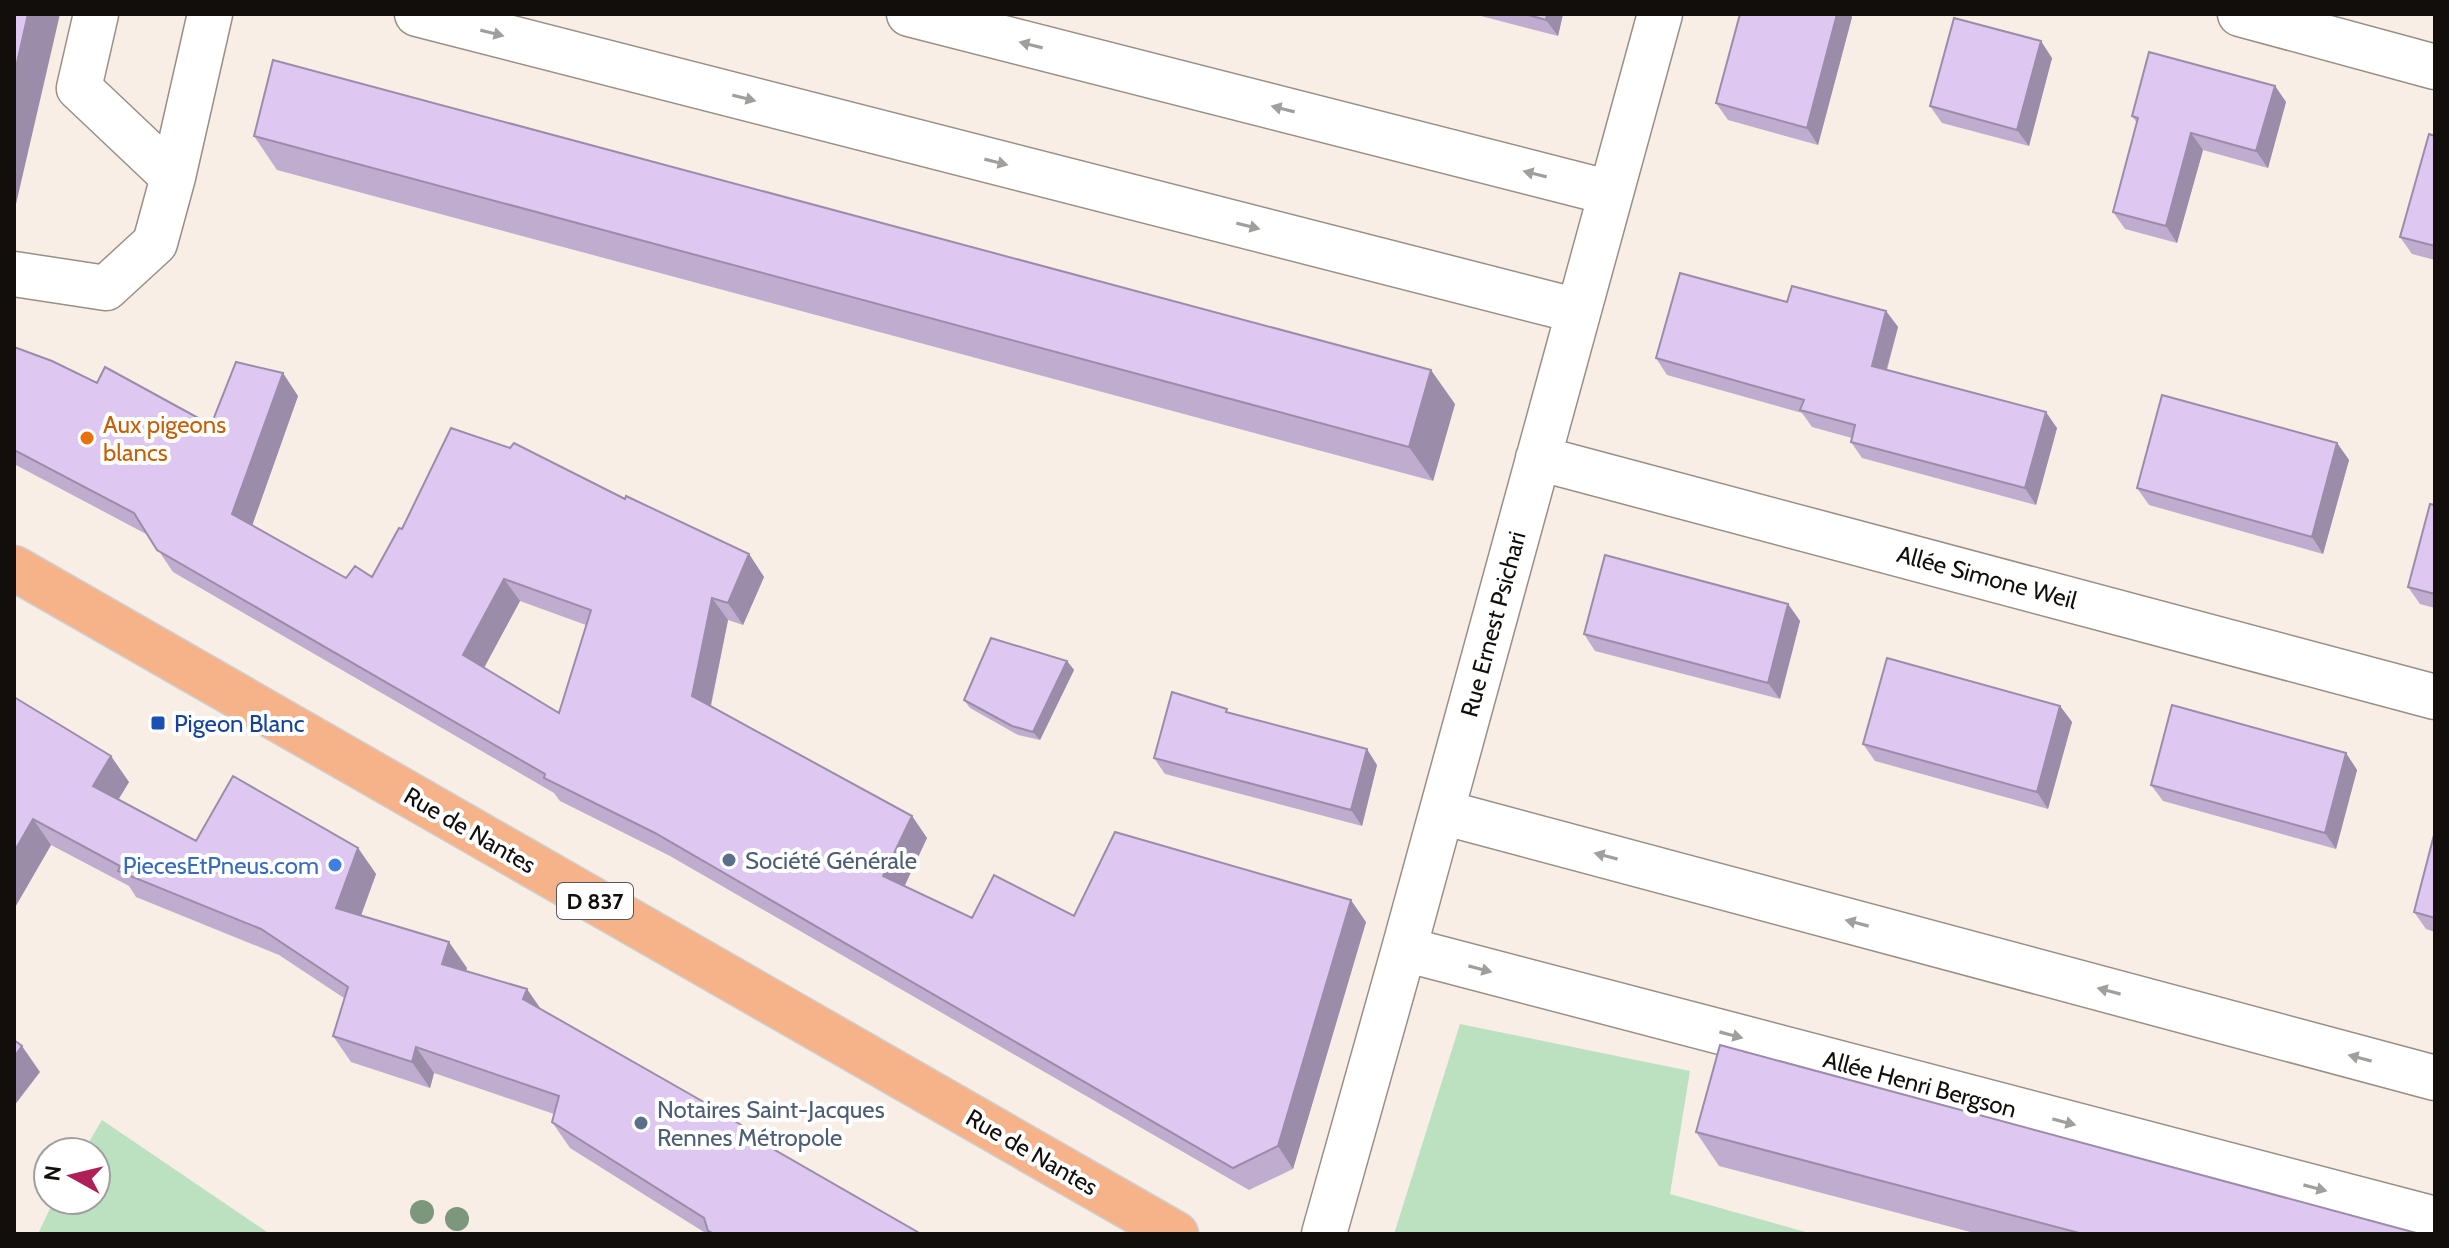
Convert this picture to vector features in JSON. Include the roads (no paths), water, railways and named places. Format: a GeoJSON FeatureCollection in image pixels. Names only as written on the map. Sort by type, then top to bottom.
{"type":"FeatureCollection","features":[{"type":"Feature","properties":{"kind":"main road","name":"Rue de Nantes"},"geometry":{"type":"LineString","coordinates":[[14,568],[1176,1234]]}},
{"type":"Feature","properties":{"kind":"street"},"geometry":{"type":"LineString","coordinates":[[96,14],[79,88],[173,177]]}},
{"type":"Feature","properties":{"kind":"street"},"geometry":{"type":"LineString","coordinates":[[14,274],[106,288],[155,243],[210,14]]}},
{"type":"Feature","properties":{"kind":"street"},"geometry":{"type":"LineString","coordinates":[[417,14],[1578,311]]}},
{"type":"Feature","properties":{"kind":"street"},"geometry":{"type":"LineString","coordinates":[[909,14],[1611,193]]}},
{"type":"Feature","properties":{"kind":"street","name":"Rue Ernest Psichari"},"geometry":{"type":"LineString","coordinates":[[1324,1234],[1660,14]]}},
{"type":"Feature","properties":{"kind":"street"},"geometry":{"type":"LineString","coordinates":[[2240,14],[2435,67]]}},
{"type":"Feature","properties":{"kind":"street","name":"Allée Simone Weil"},"geometry":{"type":"LineString","coordinates":[[1538,458],[2435,697]]}},
{"type":"Feature","properties":{"kind":"street"},"geometry":{"type":"LineString","coordinates":[[1442,812],[2435,1078]]}},
{"type":"Feature","properties":{"kind":"street","name":"Allée Henri Bergson"},"geometry":{"type":"LineString","coordinates":[[1404,949],[2435,1219]]}},
{"type":"Feature","properties":{"kind":"place","name":"Aux pigeons blancs"},"geometry":{"type":"Point","coordinates":[87,438]}},
{"type":"Feature","properties":{"kind":"place","name":"Pigeon Blanc"},"geometry":{"type":"Point","coordinates":[158,723]}},
{"type":"Feature","properties":{"kind":"place","name":"Société Générale"},"geometry":{"type":"Point","coordinates":[729,860]}},
{"type":"Feature","properties":{"kind":"place","name":"PiecesEtPneus.com"},"geometry":{"type":"Point","coordinates":[335,865]}},
{"type":"Feature","properties":{"kind":"place","name":"Notaires Saint-Jacques Rennes Métropole"},"geometry":{"type":"Point","coordinates":[641,1123]}}]}
